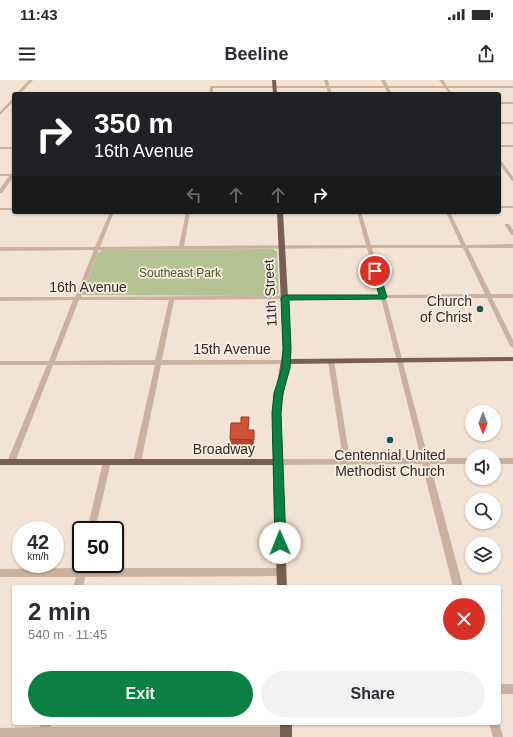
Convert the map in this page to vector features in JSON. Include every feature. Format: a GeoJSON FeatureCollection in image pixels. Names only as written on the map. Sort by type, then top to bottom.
{"type":"FeatureCollection","features":[{"type":"Feature","properties":{"kind":"main road"},"geometry":{"type":"LineString","coordinates":[[274,80],[275,92]]}},
{"type":"Feature","properties":{"kind":"main road","name":"11th Street"},"geometry":{"type":"LineString","coordinates":[[280,214],[287,349],[286,362],[277,403],[282,585]]}},
{"type":"Feature","properties":{"kind":"main road","name":"15th Avenue"},"geometry":{"type":"LineString","coordinates":[[286,362],[513,359]]}},
{"type":"Feature","properties":{"kind":"main road","name":"Broadway"},"geometry":{"type":"LineString","coordinates":[[0,462],[278,462]]}},
{"type":"Feature","properties":{"kind":"street"},"geometry":{"type":"LineString","coordinates":[[20,92],[31,80]]}},
{"type":"Feature","properties":{"kind":"street"},"geometry":{"type":"LineString","coordinates":[[326,80],[329,92]]}},
{"type":"Feature","properties":{"kind":"street"},"geometry":{"type":"LineString","coordinates":[[383,80],[389,92]]}},
{"type":"Feature","properties":{"kind":"street"},"geometry":{"type":"LineString","coordinates":[[441,80],[450,92]]}},
{"type":"Feature","properties":{"kind":"street"},"geometry":{"type":"LineString","coordinates":[[508,80],[513,86]]}},
{"type":"Feature","properties":{"kind":"street"},"geometry":{"type":"LineString","coordinates":[[211,92],[212,87],[513,86]]}},
{"type":"Feature","properties":{"kind":"street"},"geometry":{"type":"LineString","coordinates":[[0,114],[12,101]]}},
{"type":"Feature","properties":{"kind":"street"},"geometry":{"type":"LineString","coordinates":[[501,103],[513,103]]}},
{"type":"Feature","properties":{"kind":"street"},"geometry":{"type":"LineString","coordinates":[[501,123],[513,123]]}},
{"type":"Feature","properties":{"kind":"street"},"geometry":{"type":"LineString","coordinates":[[501,146],[513,146]]}},
{"type":"Feature","properties":{"kind":"street"},"geometry":{"type":"LineString","coordinates":[[0,148],[12,148]]}},
{"type":"Feature","properties":{"kind":"street"},"geometry":{"type":"LineString","coordinates":[[501,163],[513,180]]}},
{"type":"Feature","properties":{"kind":"street"},"geometry":{"type":"LineString","coordinates":[[0,175],[12,174]]}},
{"type":"Feature","properties":{"kind":"street"},"geometry":{"type":"LineString","coordinates":[[0,192],[12,175]]}},
{"type":"Feature","properties":{"kind":"street"},"geometry":{"type":"LineString","coordinates":[[501,207],[513,207]]}},
{"type":"Feature","properties":{"kind":"street"},"geometry":{"type":"LineString","coordinates":[[0,209],[12,209]]}},
{"type":"Feature","properties":{"kind":"street"},"geometry":{"type":"LineString","coordinates":[[11,462],[111,214]]}},
{"type":"Feature","properties":{"kind":"street"},"geometry":{"type":"LineString","coordinates":[[181,248],[188,214]]}},
{"type":"Feature","properties":{"kind":"street"},"geometry":{"type":"LineString","coordinates":[[360,214],[383,297],[424,461],[457,585]]}},
{"type":"Feature","properties":{"kind":"street"},"geometry":{"type":"LineString","coordinates":[[449,214],[513,346]]}},
{"type":"Feature","properties":{"kind":"street"},"geometry":{"type":"LineString","coordinates":[[507,225],[513,234]]}},
{"type":"Feature","properties":{"kind":"street"},"geometry":{"type":"LineString","coordinates":[[0,249],[513,246]]}},
{"type":"Feature","properties":{"kind":"street","name":"16th Avenue"},"geometry":{"type":"LineString","coordinates":[[0,299],[513,296]]}},
{"type":"Feature","properties":{"kind":"street"},"geometry":{"type":"LineString","coordinates":[[137,462],[160,362],[172,298]]}},
{"type":"Feature","properties":{"kind":"street"},"geometry":{"type":"LineString","coordinates":[[332,361],[347,461]]}},
{"type":"Feature","properties":{"kind":"street","name":"15th Avenue"},"geometry":{"type":"LineString","coordinates":[[0,363],[286,362]]}},
{"type":"Feature","properties":{"kind":"street","name":"Broadway"},"geometry":{"type":"LineString","coordinates":[[278,462],[465,461]]}},
{"type":"Feature","properties":{"kind":"street"},"geometry":{"type":"LineString","coordinates":[[501,461],[513,461]]}},
{"type":"Feature","properties":{"kind":"street"},"geometry":{"type":"LineString","coordinates":[[93,521],[107,462]]}},
{"type":"Feature","properties":{"kind":"street"},"geometry":{"type":"LineString","coordinates":[[0,573],[72,569]]}},
{"type":"Feature","properties":{"kind":"street"},"geometry":{"type":"LineString","coordinates":[[124,569],[281,572]]}},
{"type":"Feature","properties":{"kind":"street"},"geometry":{"type":"LineString","coordinates":[[78,585],[81,573]]}},
{"type":"Feature","properties":{"kind":"street"},"geometry":{"type":"LineString","coordinates":[[501,689],[513,689]]}},
{"type":"Feature","properties":{"kind":"street"},"geometry":{"type":"LineString","coordinates":[[495,725],[498,737]]}},
{"type":"Feature","properties":{"kind":"street"},"geometry":{"type":"LineString","coordinates":[[0,733],[45,728],[119,735],[286,731]]}},
{"type":"Feature","properties":{"kind":"green space","name":"Southeast Park"},"geometry":{"type":"Polygon","coordinates":[[[273,249],[277,251],[279,294],[276,296],[82,295],[98,253],[102,250],[273,249]]]}},
{"type":"Feature","properties":{"kind":"building"},"geometry":{"type":"Polygon","coordinates":[[[241,417],[249,417],[248,430],[254,430],[254,440],[230,439],[231,423],[241,423],[241,417]]]}},
{"type":"Feature","properties":{"kind":"place","name":"Church of Christ"},"geometry":{"type":"Point","coordinates":[480,309]}},
{"type":"Feature","properties":{"kind":"place","name":"Centennial United Methodist Church"},"geometry":{"type":"Point","coordinates":[390,440]}},
{"type":"Feature","properties":{"kind":"route"},"geometry":{"type":"LineString","coordinates":[[280,543],[276,413],[279,393],[286,368],[287,349],[285,298],[383,297],[375,271]]}}]}
